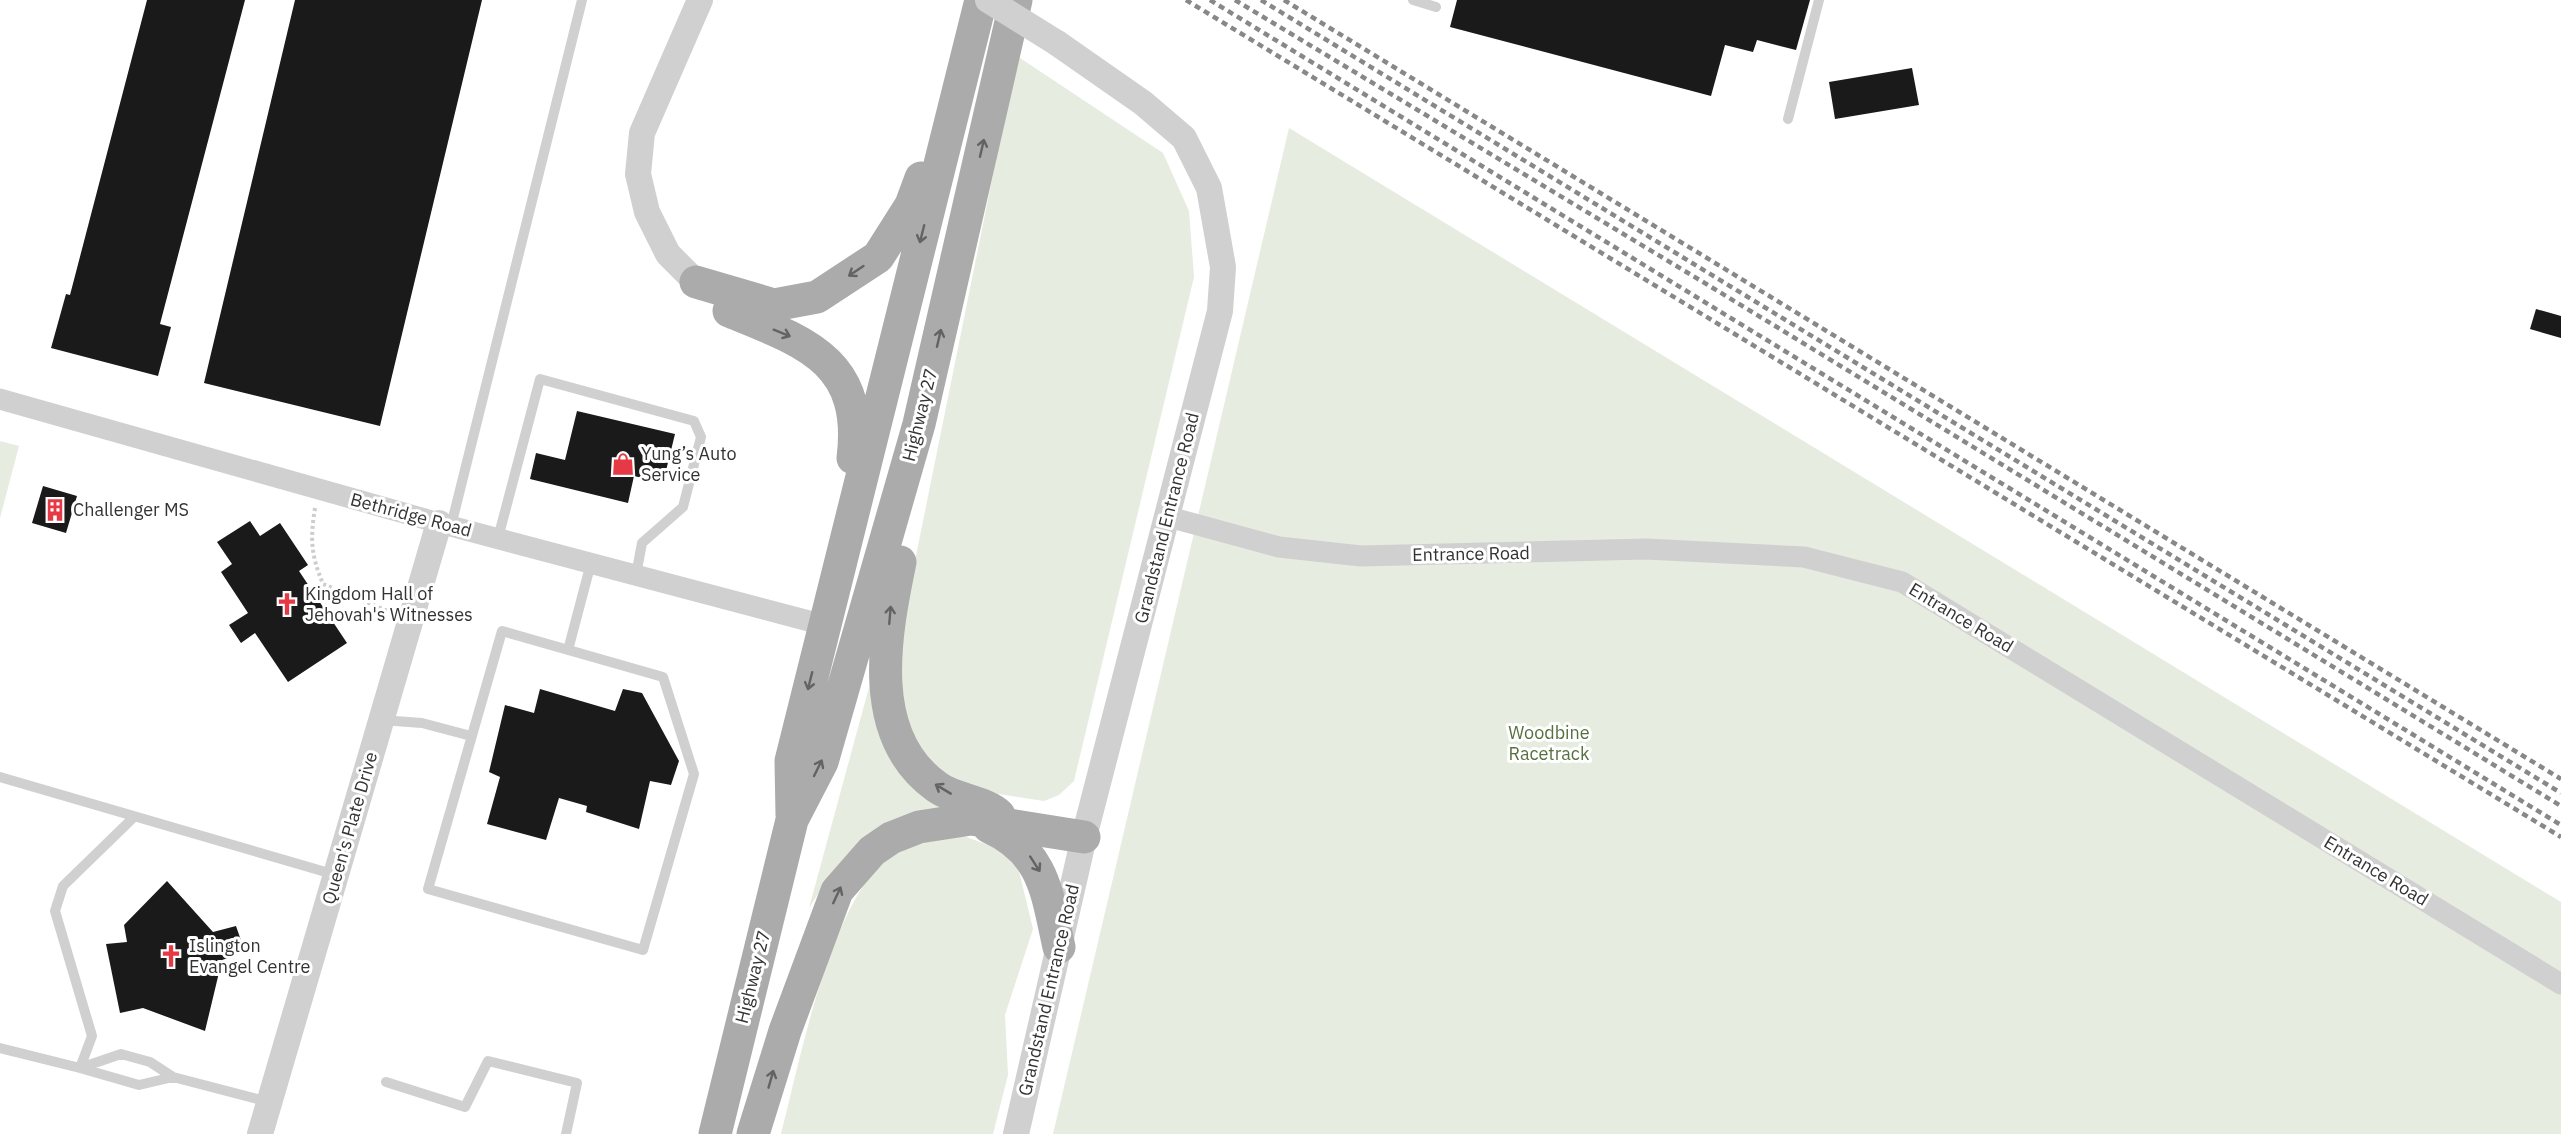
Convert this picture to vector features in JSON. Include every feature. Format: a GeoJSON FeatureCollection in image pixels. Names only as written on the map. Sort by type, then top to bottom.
{"type":"FeatureCollection","features":[{"type":"Feature","properties":{"kind":"main road","name":"Highway 27"},"geometry":{"type":"LineString","coordinates":[[792,820],[791,761],[981,0]]}},
{"type":"Feature","properties":{"kind":"main road","name":"Highway 27"},"geometry":{"type":"LineString","coordinates":[[715,1134],[792,820],[822,762],[919,424],[1016,0]]}},
{"type":"Feature","properties":{"kind":"main road"},"geometry":{"type":"LineString","coordinates":[[696,282],[774,305],[817,297],[878,257],[911,205],[968,55]]}},
{"type":"Feature","properties":{"kind":"main road"},"geometry":{"type":"LineString","coordinates":[[696,282],[728,310],[793,337],[822,356],[850,397],[856,434],[837,572]]}},
{"type":"Feature","properties":{"kind":"main road"},"geometry":{"type":"LineString","coordinates":[[919,424],[912,504],[891,605],[885,688],[892,727],[904,752],[938,787],[964,801],[993,809],[1012,826]]}},
{"type":"Feature","properties":{"kind":"main road"},"geometry":{"type":"LineString","coordinates":[[971,819],[1002,833],[1030,856],[1041,873],[1059,947]]}},
{"type":"Feature","properties":{"kind":"main road"},"geometry":{"type":"LineString","coordinates":[[753,1134],[785,1031],[837,891],[872,851],[891,838],[919,827],[971,819],[1084,837]]}},
{"type":"Feature","properties":{"kind":"street"},"geometry":{"type":"LineString","coordinates":[[696,282],[668,254],[647,212],[638,174],[642,133],[700,0]]}},
{"type":"Feature","properties":{"kind":"street","name":"Grandstand Entrance Road"},"geometry":{"type":"LineString","coordinates":[[988,0],[1057,43],[1143,103],[1184,138],[1209,188],[1223,267],[1220,311],[1169,517],[1084,837],[1016,1134]]}},
{"type":"Feature","properties":{"kind":"street","name":"Bethridge Road"},"geometry":{"type":"LineString","coordinates":[[0,399],[445,524],[824,625]]}},
{"type":"Feature","properties":{"kind":"street","name":"Entrance Road"},"geometry":{"type":"LineString","coordinates":[[1169,517],[1279,547],[1361,556],[1646,549],[1804,557],[1902,582],[2561,984]]}},
{"type":"Feature","properties":{"kind":"street","name":"Queen's Plate Drive"},"geometry":{"type":"LineString","coordinates":[[260,1134],[411,620],[445,524]]}},
{"type":"Feature","properties":{"kind":"lane"},"geometry":{"type":"LineString","coordinates":[[445,524],[582,0]]}},
{"type":"Feature","properties":{"kind":"lane"},"geometry":{"type":"LineString","coordinates":[[1413,0],[1436,7]]}},
{"type":"Feature","properties":{"kind":"lane"},"geometry":{"type":"LineString","coordinates":[[1788,119],[1819,0]]}},
{"type":"Feature","properties":{"kind":"lane"},"geometry":{"type":"LineString","coordinates":[[498,538],[540,379],[694,421],[701,437],[683,507],[642,543],[636,575]]}},
{"type":"Feature","properties":{"kind":"lane"},"geometry":{"type":"LineString","coordinates":[[568,650],[591,563]]}},
{"type":"Feature","properties":{"kind":"lane"},"geometry":{"type":"LineString","coordinates":[[502,631],[663,677],[694,774],[643,951],[428,889],[471,736],[502,631]]}},
{"type":"Feature","properties":{"kind":"lane"},"geometry":{"type":"LineString","coordinates":[[381,720],[422,723],[471,736]]}},
{"type":"Feature","properties":{"kind":"lane"},"geometry":{"type":"LineString","coordinates":[[0,777],[336,875]]}},
{"type":"Feature","properties":{"kind":"lane"},"geometry":{"type":"LineString","coordinates":[[80,1068],[92,1036],[55,911],[63,886],[135,816]]}},
{"type":"Feature","properties":{"kind":"lane"},"geometry":{"type":"LineString","coordinates":[[0,1048],[139,1085],[173,1077]]}},
{"type":"Feature","properties":{"kind":"lane"},"geometry":{"type":"LineString","coordinates":[[80,1068],[121,1054],[150,1062],[173,1077],[269,1102]]}},
{"type":"Feature","properties":{"kind":"lane"},"geometry":{"type":"LineString","coordinates":[[386,1082],[465,1107],[488,1061],[577,1083],[566,1134]]}},
{"type":"Feature","properties":{"kind":"path"},"geometry":{"type":"LineString","coordinates":[[319,489],[311,532],[312,558],[323,584],[411,620]]}},
{"type":"Feature","properties":{"kind":"green space"},"geometry":{"type":"Polygon","coordinates":[[[1017,56],[1163,153],[1189,211],[1194,277],[1074,781],[1059,795],[1044,801],[986,792],[927,765],[896,706],[901,630],[1017,56]]]}},
{"type":"Feature","properties":{"kind":"green space","name":"Woodbine Racetrack"},"geometry":{"type":"Polygon","coordinates":[[[1289,128],[2561,902],[2561,1134],[1053,1134],[1289,128]]]}},
{"type":"Feature","properties":{"kind":"green space"},"geometry":{"type":"Polygon","coordinates":[[[0,441],[19,446],[0,518],[0,441]]]}},
{"type":"Feature","properties":{"kind":"green space"},"geometry":{"type":"Polygon","coordinates":[[[874,669],[948,805],[832,872],[809,908],[874,669]]]}},
{"type":"Feature","properties":{"kind":"green space"},"geometry":{"type":"Polygon","coordinates":[[[964,836],[1001,850],[1019,871],[1033,929],[1005,1015],[1008,1075],[993,1134],[781,1134],[818,990],[847,916],[864,886],[883,862],[900,851],[932,840],[964,836]]]}},
{"type":"Feature","properties":{"kind":"building"},"geometry":{"type":"Polygon","coordinates":[[[147,0],[245,0],[160,324],[171,327],[158,376],[51,348],[66,294],[70,295],[147,0]]]}},
{"type":"Feature","properties":{"kind":"building"},"geometry":{"type":"Polygon","coordinates":[[[295,0],[482,0],[380,426],[204,383],[295,0]]]}},
{"type":"Feature","properties":{"kind":"building"},"geometry":{"type":"Polygon","coordinates":[[[1457,0],[1810,0],[1796,50],[1757,40],[1753,52],[1725,45],[1711,96],[1450,27],[1457,0]]]}},
{"type":"Feature","properties":{"kind":"building"},"geometry":{"type":"Polygon","coordinates":[[[1912,68],[1919,105],[1835,119],[1829,82],[1912,68]]]}},
{"type":"Feature","properties":{"kind":"building"},"geometry":{"type":"Polygon","coordinates":[[[2536,309],[2561,316],[2561,338],[2530,329],[2536,309]]]}},
{"type":"Feature","properties":{"kind":"building"},"geometry":{"type":"Polygon","coordinates":[[[577,411],[675,434],[663,483],[634,476],[628,503],[530,479],[536,453],[565,460],[577,411]]]}},
{"type":"Feature","properties":{"kind":"building","name":"Challenger MS"},"geometry":{"type":"Polygon","coordinates":[[[43,486],[77,496],[66,533],[32,523],[43,486]]]}},
{"type":"Feature","properties":{"kind":"building","name":"Kingdom Hall of Jehovah's Witnesses"},"geometry":{"type":"Polygon","coordinates":[[[250,521],[260,536],[280,523],[308,565],[299,571],[347,643],[288,682],[255,633],[241,643],[229,625],[248,613],[221,572],[232,564],[217,542],[250,521]]]}},
{"type":"Feature","properties":{"kind":"building"},"geometry":{"type":"Polygon","coordinates":[[[540,689],[615,711],[623,689],[642,693],[679,761],[671,785],[650,781],[639,829],[586,812],[587,806],[559,798],[546,840],[487,824],[500,777],[489,772],[505,705],[534,713],[540,689]]]}},
{"type":"Feature","properties":{"kind":"building","name":"Islington Evangel Centre"},"geometry":{"type":"Polygon","coordinates":[[[167,881],[213,932],[236,926],[245,952],[222,960],[205,1031],[143,1008],[120,1013],[106,944],[127,942],[124,925],[167,881]]]}},
{"type":"Feature","properties":{"kind":"railway"},"geometry":{"type":"LineString","coordinates":[[1186,0],[2561,837]]}},
{"type":"Feature","properties":{"kind":"railway"},"geometry":{"type":"LineString","coordinates":[[1210,0],[2561,825]]}},
{"type":"Feature","properties":{"kind":"railway"},"geometry":{"type":"LineString","coordinates":[[1235,0],[1708,285],[2561,806]]}},
{"type":"Feature","properties":{"kind":"railway"},"geometry":{"type":"LineString","coordinates":[[1261,0],[2561,793]]}},
{"type":"Feature","properties":{"kind":"railway"},"geometry":{"type":"LineString","coordinates":[[1284,0],[2561,779]]}},
{"type":"Feature","properties":{"kind":"place","name":"Yung’s Auto Service"},"geometry":{"type":"Point","coordinates":[623,464]}},
{"type":"Feature","properties":{"kind":"place","name":"Challenger MS"},"geometry":{"type":"Point","coordinates":[55,510]}},
{"type":"Feature","properties":{"kind":"place","name":"Kingdom Hall of Jehovah's Witnesses"},"geometry":{"type":"Point","coordinates":[287,604]}},
{"type":"Feature","properties":{"kind":"place","name":"Islington Evangel Centre"},"geometry":{"type":"Point","coordinates":[171,956]}}]}
